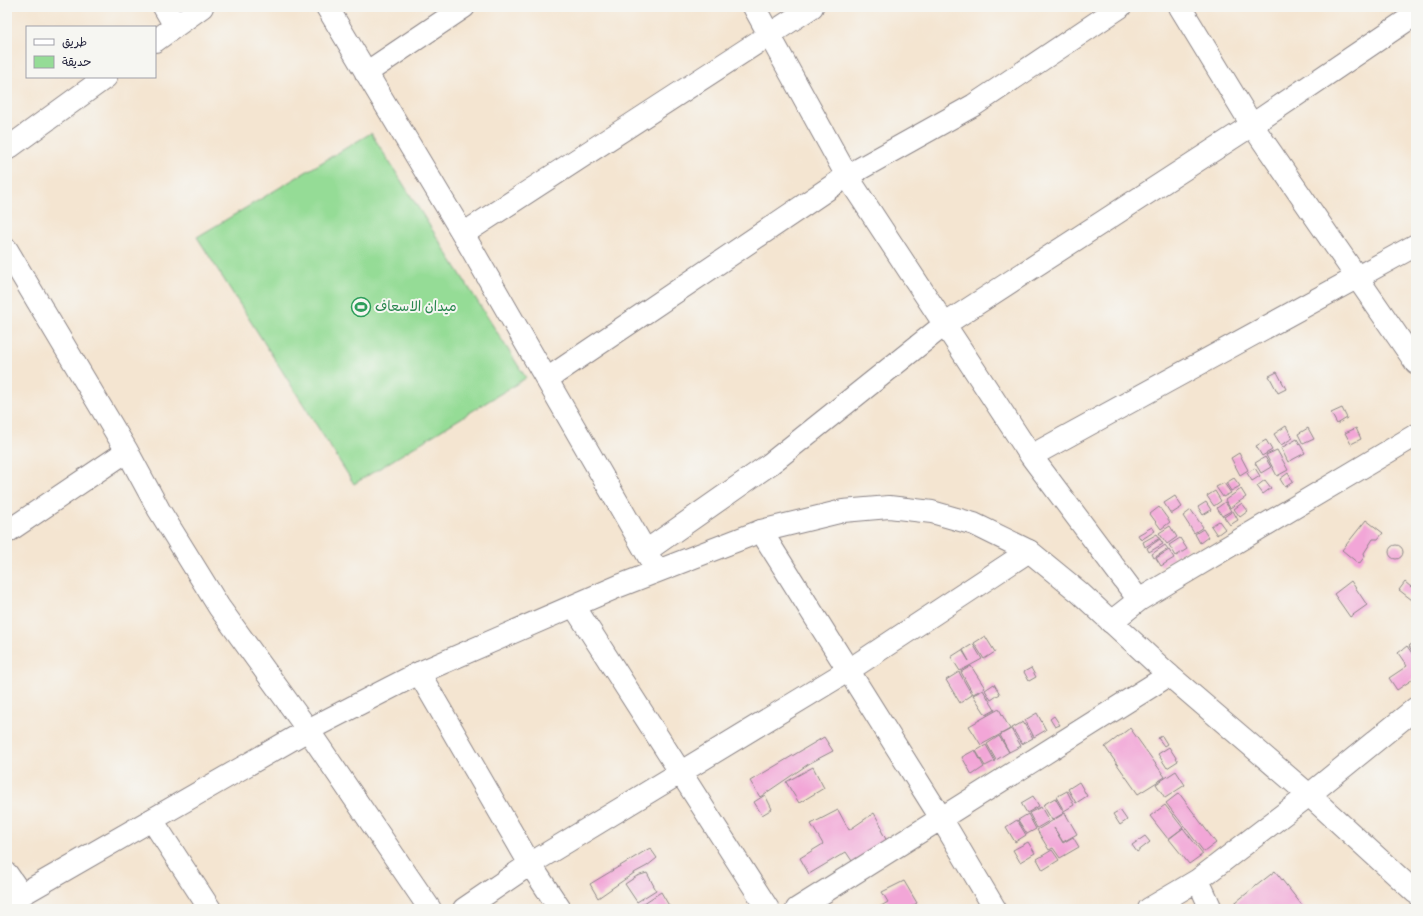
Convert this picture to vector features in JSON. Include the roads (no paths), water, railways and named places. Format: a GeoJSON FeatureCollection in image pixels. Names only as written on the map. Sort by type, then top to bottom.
{"type":"FeatureCollection","features":[{"type":"Feature","properties":{"kind":"main road"},"geometry":{"type":"LineString","coordinates":[[164,7],[175,26]]}},
{"type":"Feature","properties":{"kind":"main road"},"geometry":{"type":"LineString","coordinates":[[156,40],[202,7]]}},
{"type":"Feature","properties":{"kind":"main road"},"geometry":{"type":"LineString","coordinates":[[327,7],[463,234],[646,551],[656,571]]}},
{"type":"Feature","properties":{"kind":"main road"},"geometry":{"type":"LineString","coordinates":[[366,73],[464,7]]}},
{"type":"Feature","properties":{"kind":"main road"},"geometry":{"type":"LineString","coordinates":[[754,7],[770,33],[847,176],[1031,456],[1139,600]]}},
{"type":"Feature","properties":{"kind":"main road"},"geometry":{"type":"LineString","coordinates":[[463,234],[812,7]]}},
{"type":"Feature","properties":{"kind":"main road"},"geometry":{"type":"LineString","coordinates":[[547,379],[847,176],[974,105],[1120,7]]}},
{"type":"Feature","properties":{"kind":"main road"},"geometry":{"type":"LineString","coordinates":[[1180,7],[1252,125],[1416,363]]}},
{"type":"Feature","properties":{"kind":"main road"},"geometry":{"type":"LineString","coordinates":[[646,551],[770,464],[944,325],[1252,125],[1416,14]]}},
{"type":"Feature","properties":{"kind":"main road"},"geometry":{"type":"LineString","coordinates":[[7,149],[105,78]]}},
{"type":"Feature","properties":{"kind":"main road"},"geometry":{"type":"LineString","coordinates":[[1031,456],[1416,245]]}},
{"type":"Feature","properties":{"kind":"main road"},"geometry":{"type":"LineString","coordinates":[[7,250],[127,451],[159,510],[219,607],[308,730],[430,909]]}},
{"type":"Feature","properties":{"kind":"main road"},"geometry":{"type":"LineString","coordinates":[[1111,622],[1139,600],[1416,435]]}},
{"type":"Feature","properties":{"kind":"main road"},"geometry":{"type":"LineString","coordinates":[[7,532],[127,451]]}},
{"type":"Feature","properties":{"kind":"main road"},"geometry":{"type":"LineString","coordinates":[[7,874],[14,898],[308,730],[419,673],[656,571],[761,531],[843,511],[889,507],[932,512],[974,524],[1029,551],[1079,592],[1169,675],[1308,795],[1416,893]]}},
{"type":"Feature","properties":{"kind":"main road"},"geometry":{"type":"LineString","coordinates":[[761,531],[941,818],[995,909]]}},
{"type":"Feature","properties":{"kind":"main road"},"geometry":{"type":"LineString","coordinates":[[464,909],[530,864],[682,773],[849,670],[1029,551]]}},
{"type":"Feature","properties":{"kind":"main road"},"geometry":{"type":"LineString","coordinates":[[574,606],[768,909]]}},
{"type":"Feature","properties":{"kind":"main road"},"geometry":{"type":"LineString","coordinates":[[419,673],[530,864],[560,909]]}},
{"type":"Feature","properties":{"kind":"main road"},"geometry":{"type":"LineString","coordinates":[[797,909],[1169,675]]}},
{"type":"Feature","properties":{"kind":"main road"},"geometry":{"type":"LineString","coordinates":[[1149,909],[1198,880],[1308,795],[1416,708]]}},
{"type":"Feature","properties":{"kind":"main road"},"geometry":{"type":"LineString","coordinates":[[152,820],[210,909]]}},
{"type":"Feature","properties":{"kind":"main road"},"geometry":{"type":"LineString","coordinates":[[1198,880],[1211,909]]}},
{"type":"Feature","properties":{"kind":"place","name":"ميدان الاسعاف"},"geometry":{"type":"Point","coordinates":[361,307]}}]}
